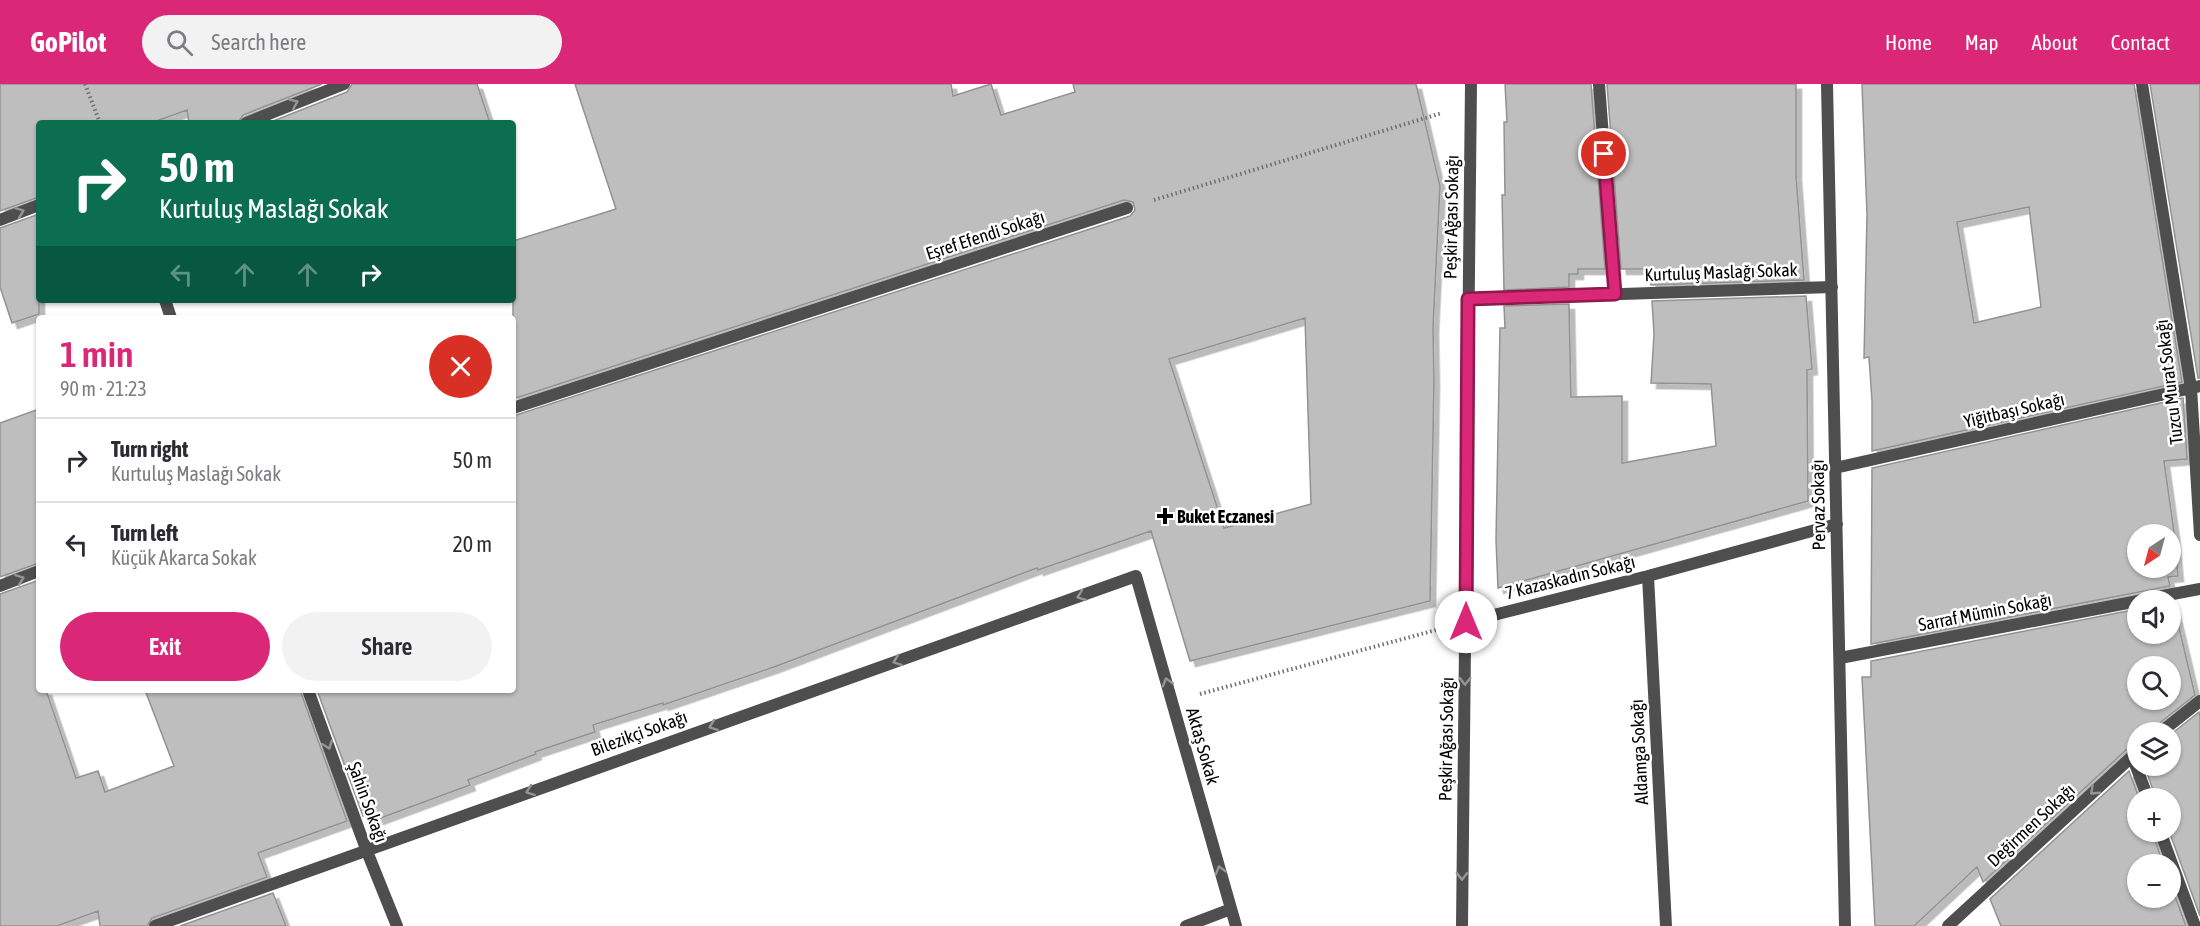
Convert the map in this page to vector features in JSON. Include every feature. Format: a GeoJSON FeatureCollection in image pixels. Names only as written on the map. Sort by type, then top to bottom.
{"type":"FeatureCollection","features":[{"type":"Feature","properties":{"kind":"street"},"geometry":{"type":"LineString","coordinates":[[254,120],[344,84]]}},
{"type":"Feature","properties":{"kind":"street"},"geometry":{"type":"LineString","coordinates":[[1463,84],[1470,104]]}},
{"type":"Feature","properties":{"kind":"street","name":"Peşkir Ağası Sokağı"},"geometry":{"type":"LineString","coordinates":[[1462,926],[1472,84]]}},
{"type":"Feature","properties":{"kind":"street"},"geometry":{"type":"LineString","coordinates":[[1599,84],[1615,294]]}},
{"type":"Feature","properties":{"kind":"street","name":"Pervaz Sokağı"},"geometry":{"type":"LineString","coordinates":[[1827,84],[1845,926]]}},
{"type":"Feature","properties":{"kind":"street","name":"Tuzcu Murat Sokağı"},"geometry":{"type":"LineString","coordinates":[[2142,84],[2196,387],[2200,535]]}},
{"type":"Feature","properties":{"kind":"street"},"geometry":{"type":"LineString","coordinates":[[0,220],[36,206]]}},
{"type":"Feature","properties":{"kind":"street","name":"Eşref Efendi Sokağı"},"geometry":{"type":"LineString","coordinates":[[516,407],[1127,208]]}},
{"type":"Feature","properties":{"kind":"street","name":"Kurtuluş Maslağı Sokak"},"geometry":{"type":"LineString","coordinates":[[1468,299],[1832,287]]}},
{"type":"Feature","properties":{"kind":"street","name":"Yiğitbaşı Sokağı"},"geometry":{"type":"LineString","coordinates":[[1836,468],[2196,387]]}},
{"type":"Feature","properties":{"kind":"street","name":"7 Kazaskadın Sokağı"},"geometry":{"type":"LineString","coordinates":[[1466,622],[1648,576],[1837,524]]}},
{"type":"Feature","properties":{"kind":"street"},"geometry":{"type":"LineString","coordinates":[[0,586],[36,572]]}},
{"type":"Feature","properties":{"kind":"street","name":"Aktaş Sokak"},"geometry":{"type":"LineString","coordinates":[[1136,576],[1236,926]]}},
{"type":"Feature","properties":{"kind":"street","name":"Bilezikçi Sokağı"},"geometry":{"type":"LineString","coordinates":[[155,926],[1136,576]]}},
{"type":"Feature","properties":{"kind":"street","name":"Aldamga Sokağı"},"geometry":{"type":"LineString","coordinates":[[1648,576],[1666,926]]}},
{"type":"Feature","properties":{"kind":"street","name":"Sarraf Mümin Sokağı"},"geometry":{"type":"LineString","coordinates":[[2181,592],[2200,589]]}},
{"type":"Feature","properties":{"kind":"street","name":"Sarraf Mümin Sokağı"},"geometry":{"type":"LineString","coordinates":[[1840,658],[2127,602]]}},
{"type":"Feature","properties":{"kind":"street","name":"Şahin Sokağı"},"geometry":{"type":"LineString","coordinates":[[309,693],[366,849],[397,926]]}},
{"type":"Feature","properties":{"kind":"street"},"geometry":{"type":"LineString","coordinates":[[2173,722],[2200,700]]}},
{"type":"Feature","properties":{"kind":"street","name":"Değirmen Sokağı"},"geometry":{"type":"LineString","coordinates":[[1948,926],[2127,761]]}},
{"type":"Feature","properties":{"kind":"street"},"geometry":{"type":"LineString","coordinates":[[2164,842],[2195,926]]}},
{"type":"Feature","properties":{"kind":"street"},"geometry":{"type":"LineString","coordinates":[[1186,926],[1231,909]]}},
{"type":"Feature","properties":{"kind":"path"},"geometry":{"type":"LineString","coordinates":[[85,84],[99,120]]}},
{"type":"Feature","properties":{"kind":"path"},"geometry":{"type":"LineString","coordinates":[[1127,208],[1470,104]]}},
{"type":"Feature","properties":{"kind":"path"},"geometry":{"type":"LineString","coordinates":[[1172,701],[1466,622]]}},
{"type":"Feature","properties":{"kind":"building"},"geometry":{"type":"Polygon","coordinates":[[[0,84],[322,84],[243,115],[240,120],[189,120],[187,110],[159,120],[36,120],[36,198],[0,211],[0,84]]]}},
{"type":"Feature","properties":{"kind":"building"},"geometry":{"type":"Polygon","coordinates":[[[352,84],[477,84],[489,120],[276,120],[347,92],[352,84]]]}},
{"type":"Feature","properties":{"kind":"building"},"geometry":{"type":"Polygon","coordinates":[[[575,84],[951,84],[953,96],[991,84],[1001,115],[1075,92],[1073,84],[1416,84],[1440,186],[1433,328],[1430,601],[1190,661],[1151,531],[1038,570],[1037,568],[774,667],[663,705],[663,703],[593,725],[595,732],[535,752],[536,754],[468,780],[470,785],[378,819],[375,811],[363,816],[318,693],[516,693],[516,415],[1130,216],[1135,210],[1133,202],[1124,200],[516,398],[516,315],[513,315],[513,303],[516,303],[516,240],[616,209],[575,84]],[[1305,318],[1169,359],[1224,528],[1311,504],[1305,318]]]}},
{"type":"Feature","properties":{"kind":"building"},"geometry":{"type":"Polygon","coordinates":[[[1505,84],[1591,84],[1605,269],[1578,269],[1578,274],[1569,274],[1569,287],[1504,290],[1502,195],[1505,195],[1504,122],[1507,122],[1505,84]]]}},
{"type":"Feature","properties":{"kind":"building"},"geometry":{"type":"Polygon","coordinates":[[[1607,84],[1796,84],[1796,175],[1804,280],[1651,285],[1650,269],[1621,269],[1607,84]]]}},
{"type":"Feature","properties":{"kind":"building"},"geometry":{"type":"Polygon","coordinates":[[[1862,84],[2134,84],[2182,382],[1872,451],[1869,357],[1864,358],[1867,214],[1862,84]],[[2029,207],[1957,222],[1974,323],[2041,307],[2029,207]]]}},
{"type":"Feature","properties":{"kind":"building"},"geometry":{"type":"Polygon","coordinates":[[[2150,84],[2200,84],[2200,378],[2198,378],[2150,84]]]}},
{"type":"Feature","properties":{"kind":"building"},"geometry":{"type":"Polygon","coordinates":[[[36,215],[36,303],[39,303],[39,314],[12,323],[0,287],[0,228],[36,215]]]}},
{"type":"Feature","properties":{"kind":"building"},"geometry":{"type":"Polygon","coordinates":[[[1806,296],[1812,369],[1807,370],[1808,501],[1498,588],[1496,540],[1500,328],[1505,328],[1504,306],[1569,304],[1571,397],[1622,396],[1622,463],[1716,446],[1711,384],[1651,383],[1654,334],[1652,301],[1806,296]]]}},
{"type":"Feature","properties":{"kind":"building"},"geometry":{"type":"Polygon","coordinates":[[[2183,398],[2187,459],[2164,461],[2173,524],[2127,524],[2127,578],[2168,578],[2170,586],[2149,590],[2127,590],[2127,594],[1871,644],[1872,468],[2183,398]]]}},
{"type":"Feature","properties":{"kind":"building"},"geometry":{"type":"Polygon","coordinates":[[[36,410],[36,564],[0,577],[0,423],[36,410]]]}},
{"type":"Feature","properties":{"kind":"building"},"geometry":{"type":"Polygon","coordinates":[[[36,581],[36,693],[47,693],[76,778],[98,771],[105,792],[174,766],[146,693],[301,693],[347,821],[258,853],[267,877],[152,918],[147,926],[100,926],[98,911],[57,926],[0,926],[0,594],[36,581]]]}},
{"type":"Feature","properties":{"kind":"building"},"geometry":{"type":"Polygon","coordinates":[[[2127,611],[2127,644],[2181,644],[2181,636],[2195,695],[2181,706],[2181,656],[2127,656],[2127,710],[2176,710],[2161,722],[2127,722],[2127,749],[1983,882],[1977,867],[1914,926],[1875,926],[1862,677],[1871,677],[1871,661],[2127,611]]]}},
{"type":"Feature","properties":{"kind":"building"},"geometry":{"type":"Polygon","coordinates":[[[2199,712],[2200,916],[2181,864],[2181,854],[2177,854],[2173,842],[2181,842],[2181,788],[2152,788],[2148,776],[2181,776],[2181,726],[2199,712]]]}},
{"type":"Feature","properties":{"kind":"building"},"geometry":{"type":"Polygon","coordinates":[[[2127,773],[2127,776],[2131,776],[2135,788],[2127,788],[2127,842],[2156,842],[2160,854],[2127,854],[2127,908],[2179,908],[2186,926],[2001,926],[1990,899],[2127,773]]]}},
{"type":"Feature","properties":{"kind":"building"},"geometry":{"type":"Polygon","coordinates":[[[273,893],[286,926],[180,926],[273,893]]]}},
{"type":"Feature","properties":{"kind":"place","name":"Buket Eczanesi"},"geometry":{"type":"Point","coordinates":[1165,516]}},
{"type":"Feature","properties":{"kind":"route"},"geometry":{"type":"LineString","coordinates":[[1466,622],[1468,299],[1615,294],[1604,154]]}}]}
